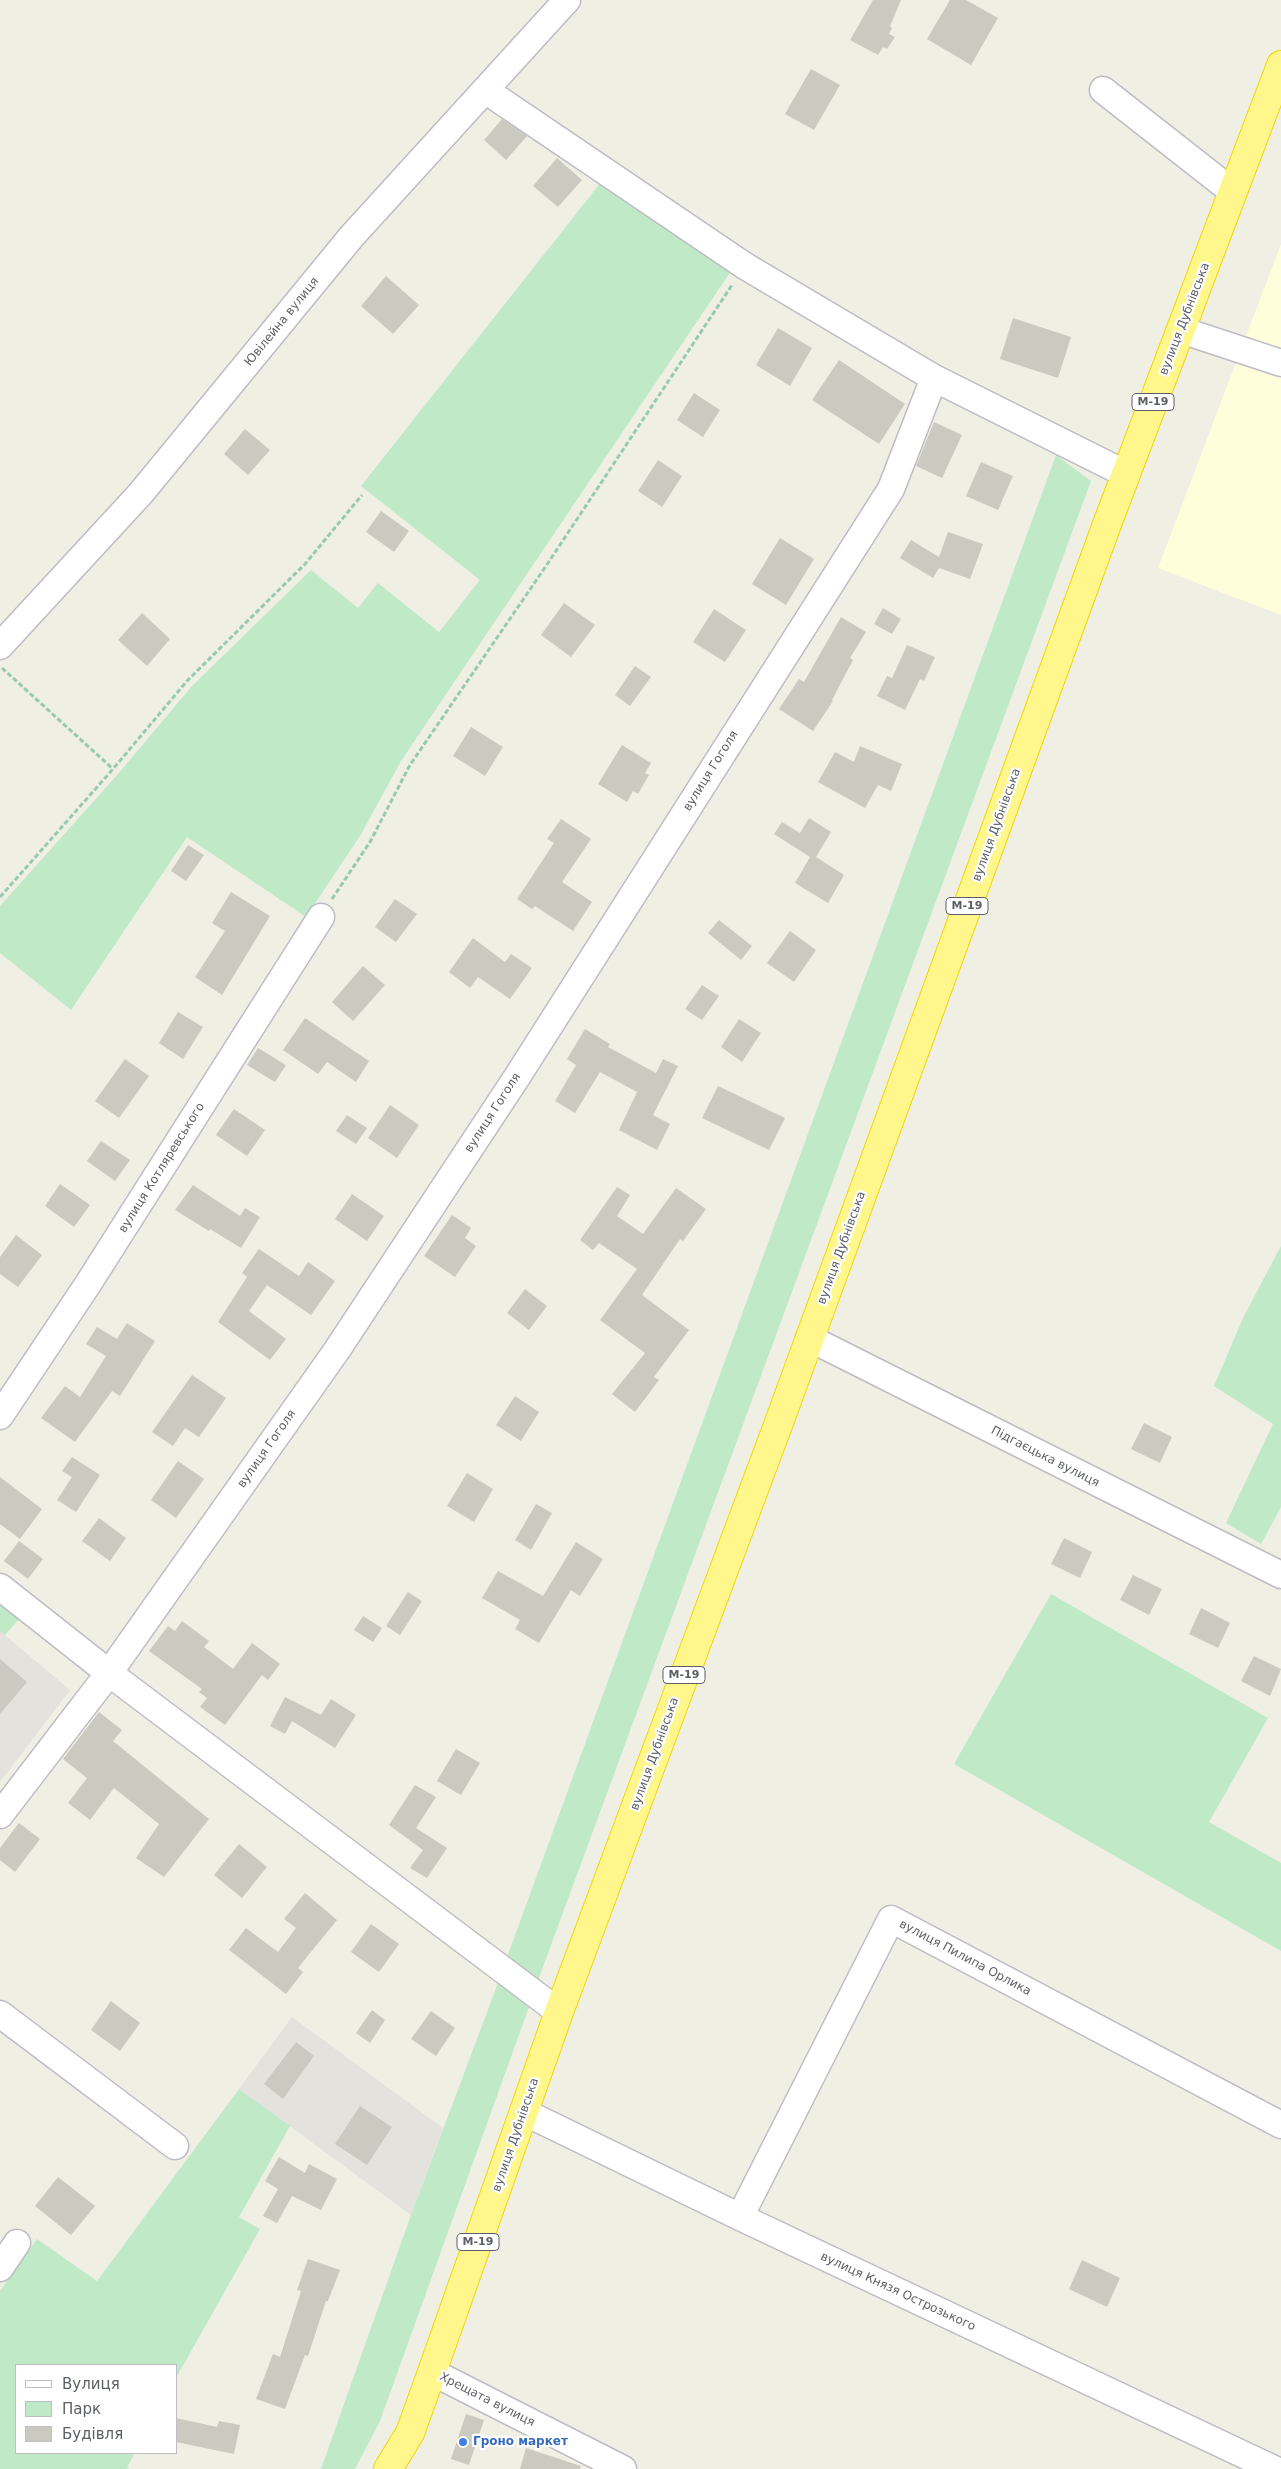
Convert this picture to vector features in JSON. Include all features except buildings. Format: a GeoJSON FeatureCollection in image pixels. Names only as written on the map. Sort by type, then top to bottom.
{"type":"FeatureCollection","features":[{"type":"Feature","properties":{"kind":"highway","name":"вулиця Дубнівська"},"geometry":{"type":"LineString","coordinates":[[410,2433],[559,2012],[1126,474],[1279,76]]}},
{"type":"Feature","properties":{"kind":"highway","name":"М-19"},"geometry":{"type":"LineString","coordinates":[[388,2469],[410,2433]]}},
{"type":"Feature","properties":{"kind":"highway","name":"М-19"},"geometry":{"type":"LineString","coordinates":[[404,2469],[410,2433]]}},
{"type":"Feature","properties":{"kind":"street","name":"Ювілейна вулиця"},"geometry":{"type":"LineString","coordinates":[[0,646],[141,493],[352,236],[567,0]]}},
{"type":"Feature","properties":{"kind":"street"},"geometry":{"type":"LineString","coordinates":[[485,90],[745,266],[934,378],[1126,474]]}},
{"type":"Feature","properties":{"kind":"street"},"geometry":{"type":"LineString","coordinates":[[1103,90],[1233,192]]}},
{"type":"Feature","properties":{"kind":"street"},"geometry":{"type":"LineString","coordinates":[[1181,330],[1281,363]]}},
{"type":"Feature","properties":{"kind":"street","name":"вулиця Гоголя"},"geometry":{"type":"LineString","coordinates":[[0,1815],[109,1673],[337,1350],[522,1069],[891,489],[934,378]]}},
{"type":"Feature","properties":{"kind":"street","name":"вулиця Котляревського"},"geometry":{"type":"LineString","coordinates":[[0,1416],[88,1284],[321,918]]}},
{"type":"Feature","properties":{"kind":"street","name":"Підгаєцька вулиця"},"geometry":{"type":"LineString","coordinates":[[809,1338],[1281,1575]]}},
{"type":"Feature","properties":{"kind":"street"},"geometry":{"type":"LineString","coordinates":[[0,1586],[109,1673],[559,2012]]}},
{"type":"Feature","properties":{"kind":"street","name":"вулиця Пилипа Орлика"},"geometry":{"type":"LineString","coordinates":[[740,2217],[891,1919],[1281,2125]]}},
{"type":"Feature","properties":{"kind":"street"},"geometry":{"type":"LineString","coordinates":[[0,2014],[175,2146]]}},
{"type":"Feature","properties":{"kind":"street","name":"вулиця Князя Острозького"},"geometry":{"type":"LineString","coordinates":[[524,2112],[740,2217],[1274,2469]]}},
{"type":"Feature","properties":{"kind":"street"},"geometry":{"type":"LineString","coordinates":[[0,2268],[17,2243]]}},
{"type":"Feature","properties":{"kind":"street","name":"Хрещата вулиця"},"geometry":{"type":"LineString","coordinates":[[432,2372],[622,2469]]}},
{"type":"Feature","properties":{"kind":"path"},"geometry":{"type":"LineString","coordinates":[[321,918],[370,842],[410,765],[546,566],[745,266]]}},
{"type":"Feature","properties":{"kind":"path"},"geometry":{"type":"LineString","coordinates":[[0,897],[113,769],[187,681],[304,564],[362,495]]}},
{"type":"Feature","properties":{"kind":"path"},"geometry":{"type":"LineString","coordinates":[[0,666],[113,769]]}},
{"type":"Feature","properties":{"kind":"shaded area"},"geometry":{"type":"Polygon","coordinates":[[[1281,244],[1281,615],[1158,568],[1281,244]]]}},
{"type":"Feature","properties":{"kind":"shaded area"},"geometry":{"type":"Polygon","coordinates":[[[0,1631],[70,1690],[0,1782],[0,1631]]]}},
{"type":"Feature","properties":{"kind":"shaded area"},"geometry":{"type":"Polygon","coordinates":[[[292,2017],[443,2128],[411,2215],[239,2089],[292,2017]]]}},
{"type":"Feature","properties":{"kind":"green space"},"geometry":{"type":"Polygon","coordinates":[[[602,181],[731,271],[401,761],[360,836],[306,917],[187,837],[71,1010],[0,953],[0,906],[118,774],[192,686],[311,570],[358,608],[378,583],[439,632],[480,580],[361,486],[602,181]]]}},
{"type":"Feature","properties":{"kind":"green space"},"geometry":{"type":"Polygon","coordinates":[[[1056,455],[1091,481],[537,1983],[506,1960],[1056,455]]]}},
{"type":"Feature","properties":{"kind":"green space"},"geometry":{"type":"Polygon","coordinates":[[[1281,1246],[1281,1507],[1261,1544],[1226,1523],[1273,1424],[1214,1386],[1243,1318],[1281,1246]]]}},
{"type":"Feature","properties":{"kind":"green space"},"geometry":{"type":"Polygon","coordinates":[[[1051,1594],[1268,1718],[1209,1822],[1281,1863],[1281,1951],[954,1764],[1051,1594]]]}},
{"type":"Feature","properties":{"kind":"green space"},"geometry":{"type":"Polygon","coordinates":[[[0,1602],[20,1618],[5,1635],[0,1631],[0,1602]]]}},
{"type":"Feature","properties":{"kind":"green space"},"geometry":{"type":"Polygon","coordinates":[[[498,1983],[529,2007],[380,2421],[355,2469],[321,2469],[411,2215],[498,1983]]]}},
{"type":"Feature","properties":{"kind":"green space"},"geometry":{"type":"Polygon","coordinates":[[[239,2089],[290,2126],[239,2217],[260,2229],[178,2374],[178,2364],[15,2364],[15,2454],[134,2454],[127,2467],[129,2469],[0,2469],[0,2291],[37,2239],[97,2281],[239,2089]]]}},
{"type":"Feature","properties":{"kind":"place","name":"Гроно маркет"},"geometry":{"type":"Point","coordinates":[463,2442]}}]}
